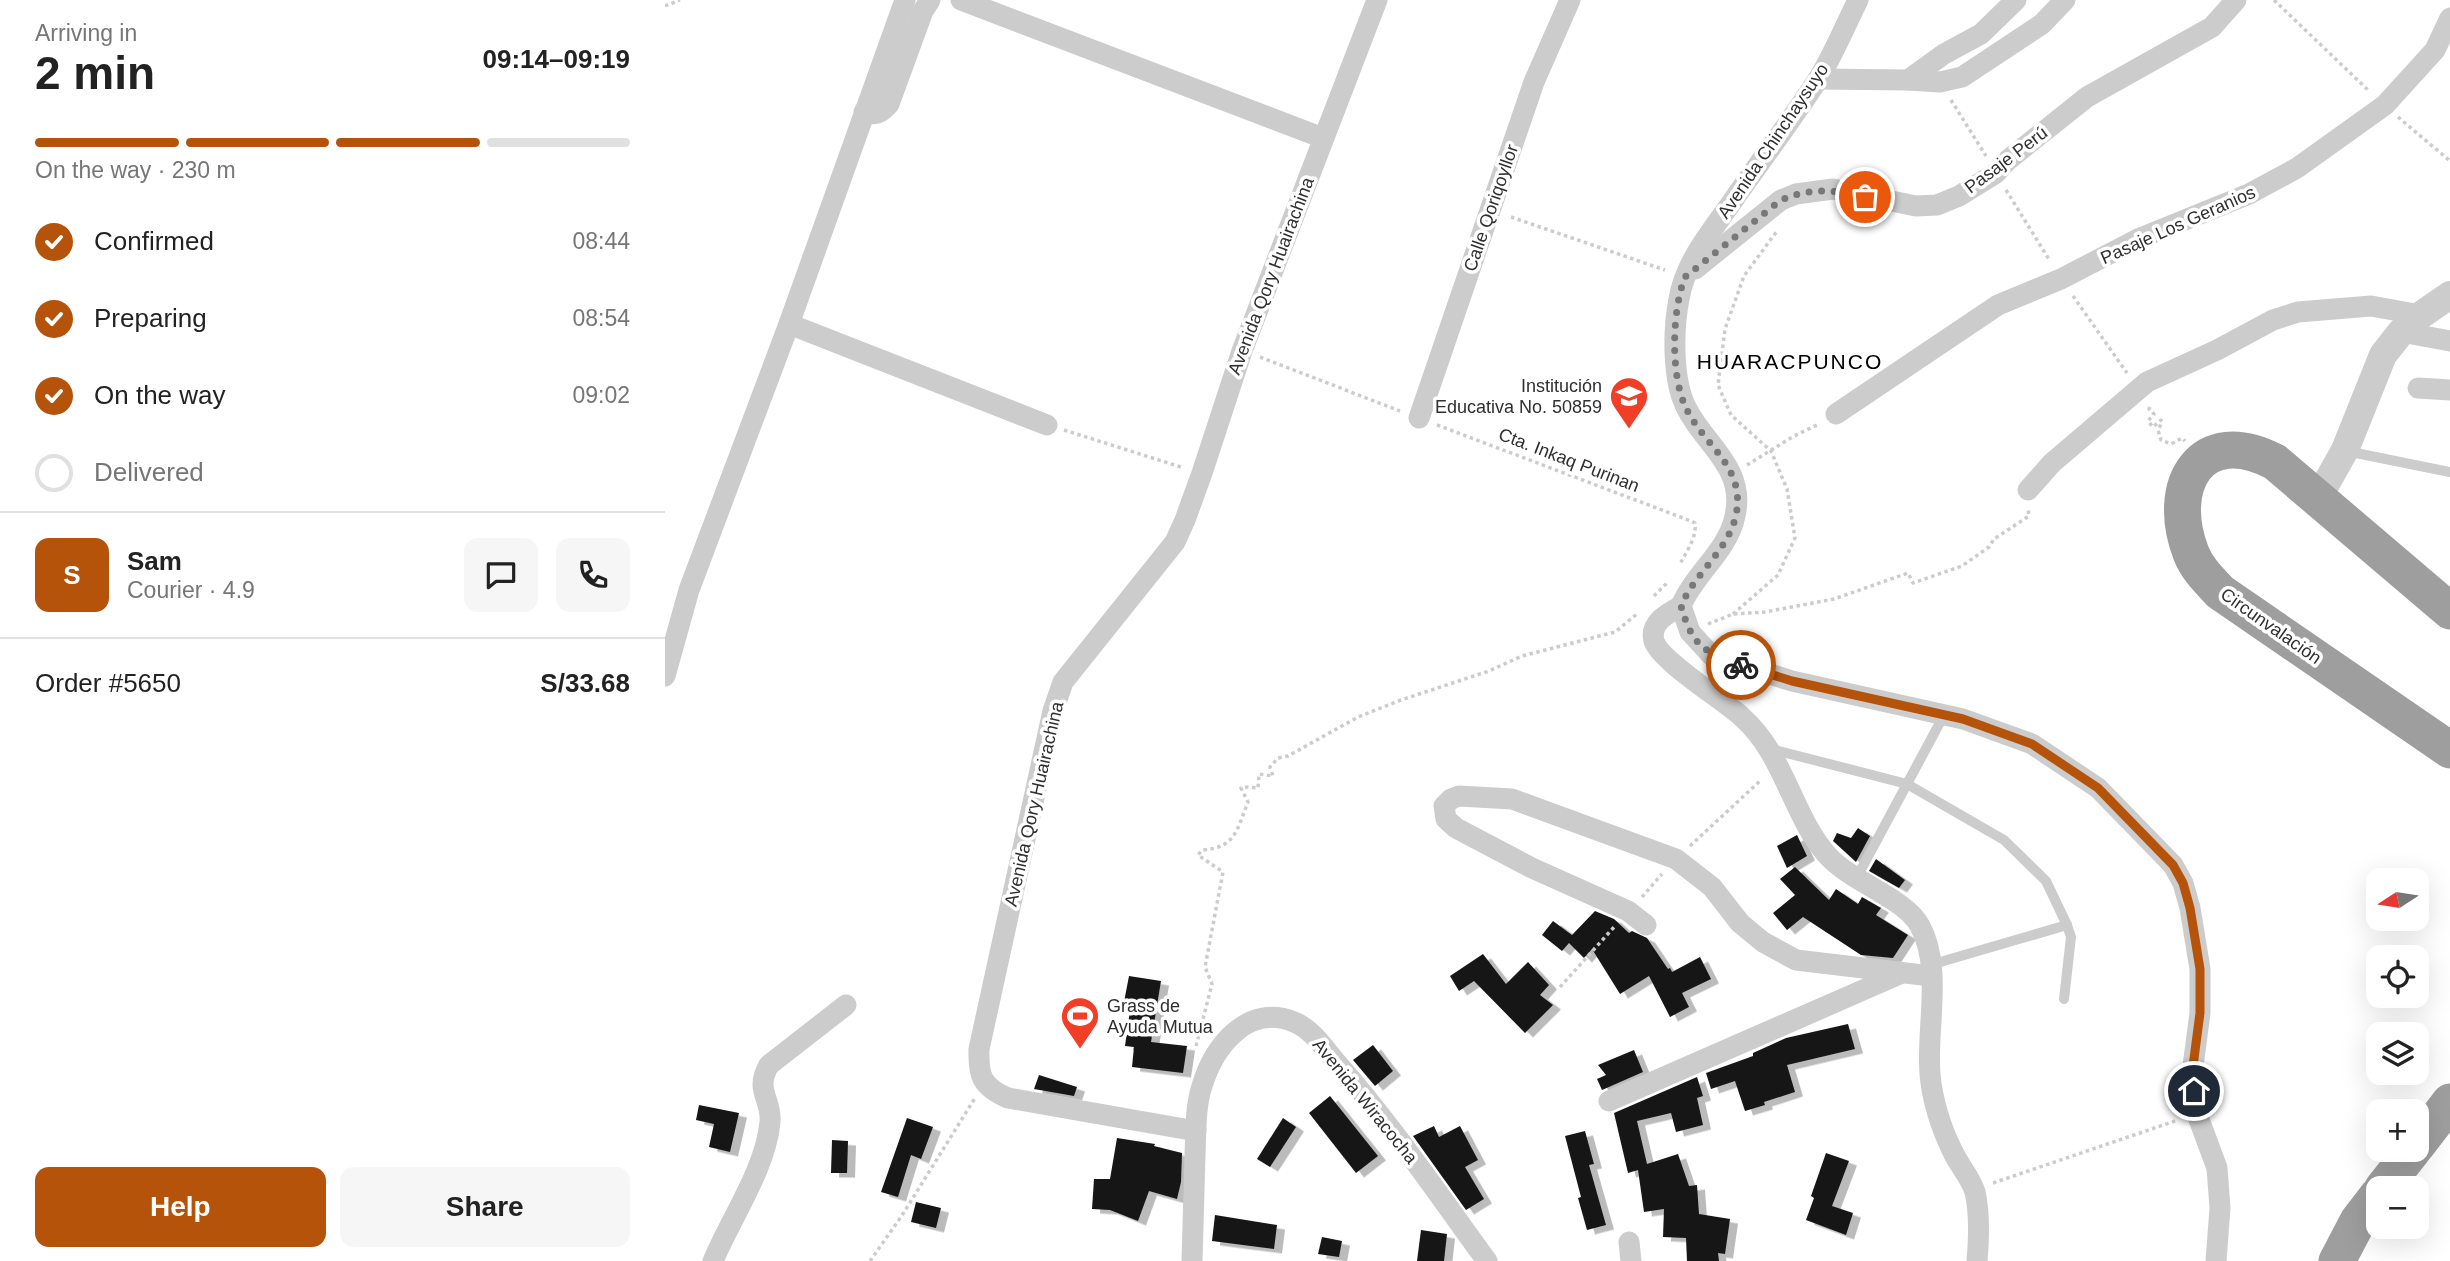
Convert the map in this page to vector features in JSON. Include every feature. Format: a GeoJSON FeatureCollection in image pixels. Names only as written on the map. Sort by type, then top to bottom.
{"type":"FeatureCollection","features":[{"type":"Feature","properties":{"kind":"highway","name":"Circunvalación"},"geometry":{"type":"LineString","coordinates":[[2450,611],[2275,462],[2265,457],[2234,449],[2212,454],[2200,462],[2183,489],[2184,532],[2192,556],[2201,571],[2220,592],[2450,750]]}},
{"type":"Feature","properties":{"kind":"highway"},"geometry":{"type":"LineString","coordinates":[[2429,1129],[2450,1102]]}},
{"type":"Feature","properties":{"kind":"highway"},"geometry":{"type":"LineString","coordinates":[[2392,1176],[2404,1162]]}},
{"type":"Feature","properties":{"kind":"highway"},"geometry":{"type":"LineString","coordinates":[[2337,1261],[2366,1211]]}},
{"type":"Feature","properties":{"kind":"street"},"geometry":{"type":"LineString","coordinates":[[665,676],[689,590],[789,324],[905,0]]}},
{"type":"Feature","properties":{"kind":"street"},"geometry":{"type":"LineString","coordinates":[[864,112],[882,113],[890,104],[923,11],[930,0]]}},
{"type":"Feature","properties":{"kind":"street"},"geometry":{"type":"LineString","coordinates":[[961,0],[1324,138]]}},
{"type":"Feature","properties":{"kind":"street","name":"Avenida Qory Huairachina"},"geometry":{"type":"LineString","coordinates":[[984,1083],[978,1067],[979,1049],[1053,711],[1063,682],[1175,542],[1202,473],[1242,351],[1377,0]]}},
{"type":"Feature","properties":{"kind":"street","name":"Calle Qoriqoyllor"},"geometry":{"type":"LineString","coordinates":[[1419,418],[1534,82],[1570,0]]}},
{"type":"Feature","properties":{"kind":"street","name":"Avenida Chinchaysuyo"},"geometry":{"type":"LineString","coordinates":[[1769,749],[1744,718],[1685,672],[1655,645],[1653,637],[1666,610],[1686,594],[1704,573],[1725,540],[1735,518],[1737,500],[1727,462],[1686,408],[1676,356],[1676,317],[1685,277],[1698,250],[1819,79],[1858,0]]}},
{"type":"Feature","properties":{"kind":"street"},"geometry":{"type":"LineString","coordinates":[[1907,80],[1944,54],[1981,34],[2016,0]]}},
{"type":"Feature","properties":{"kind":"street"},"geometry":{"type":"LineString","coordinates":[[1819,79],[1940,82],[1962,77],[2042,24],[2066,0]]}},
{"type":"Feature","properties":{"kind":"street","name":"Pasaje Perú"},"geometry":{"type":"LineString","coordinates":[[1685,277],[1781,200],[1802,193],[1833,189],[1904,205],[1937,205],[1959,196],[1996,173],[2008,160],[2087,97],[2212,27],[2236,0]]}},
{"type":"Feature","properties":{"kind":"street","name":"Pasaje Los Geranios"},"geometry":{"type":"LineString","coordinates":[[1836,414],[1998,305],[2061,279],[2138,239],[2249,194],[2297,168],[2385,106],[2435,50],[2450,18]]}},
{"type":"Feature","properties":{"kind":"street"},"geometry":{"type":"LineString","coordinates":[[2318,498],[2345,450],[2383,355],[2411,324],[2450,295]]}},
{"type":"Feature","properties":{"kind":"street"},"geometry":{"type":"LineString","coordinates":[[2028,490],[2052,463],[2143,386],[2273,320],[2298,312],[2371,306],[2450,341]]}},
{"type":"Feature","properties":{"kind":"street"},"geometry":{"type":"LineString","coordinates":[[789,324],[1047,425]]}},
{"type":"Feature","properties":{"kind":"street"},"geometry":{"type":"LineString","coordinates":[[2418,388],[2450,390]]}},
{"type":"Feature","properties":{"kind":"street"},"geometry":{"type":"LineString","coordinates":[[1666,610],[1712,656],[1792,681],[1963,719],[2032,744],[2098,788],[2173,865],[2183,883],[2190,908],[2200,969],[2200,1013],[2193,1066],[2197,1114],[2217,1168],[2220,1208],[2215,1261]]}},
{"type":"Feature","properties":{"kind":"street"},"geometry":{"type":"LineString","coordinates":[[1769,749],[1821,846],[1840,867],[1856,879],[1908,910],[1920,927],[1928,951],[1930,970],[1930,1073],[1937,1109],[1950,1147],[1974,1190],[1978,1217],[1977,1261]]}},
{"type":"Feature","properties":{"kind":"street"},"geometry":{"type":"LineString","coordinates":[[1646,925],[1628,911],[1456,828],[1446,819],[1444,806],[1459,796],[1512,799],[1676,859],[1712,887],[1740,923],[1763,942],[1796,960],[1903,973],[1930,970]]}},
{"type":"Feature","properties":{"kind":"street"},"geometry":{"type":"LineString","coordinates":[[1609,1101],[1903,973]]}},
{"type":"Feature","properties":{"kind":"street"},"geometry":{"type":"LineString","coordinates":[[713,1261],[754,1178],[766,1142],[769,1113],[761,1087],[763,1076],[769,1065],[846,1005]]}},
{"type":"Feature","properties":{"kind":"street","name":"Avenida Wiracocha"},"geometry":{"type":"LineString","coordinates":[[1192,1261],[1196,1131],[1201,1087],[1215,1058],[1237,1029],[1265,1017],[1295,1022],[1312,1034],[1360,1089],[1487,1261]]}},
{"type":"Feature","properties":{"kind":"street"},"geometry":{"type":"LineString","coordinates":[[984,1083],[994,1092],[1008,1098],[1196,1131]]}},
{"type":"Feature","properties":{"kind":"lane"},"geometry":{"type":"LineString","coordinates":[[2345,450],[2450,472]]}},
{"type":"Feature","properties":{"kind":"lane"},"geometry":{"type":"LineString","coordinates":[[1856,879],[1944,715]]}},
{"type":"Feature","properties":{"kind":"lane"},"geometry":{"type":"LineString","coordinates":[[1769,749],[1907,784],[2004,839],[2046,881],[2067,925],[2071,937],[2064,999]]}},
{"type":"Feature","properties":{"kind":"lane"},"geometry":{"type":"LineString","coordinates":[[1930,970],[2067,925]]}},
{"type":"Feature","properties":{"kind":"path"},"geometry":{"type":"LineString","coordinates":[[665,6],[680,0]]}},
{"type":"Feature","properties":{"kind":"path"},"geometry":{"type":"LineString","coordinates":[[2274,0],[2385,106],[2450,161]]}},
{"type":"Feature","properties":{"kind":"path"},"geometry":{"type":"LineString","coordinates":[[1940,82],[2061,279],[2154,403],[2149,409],[2154,414],[2148,421],[2153,427],[2161,420],[2158,436],[2165,443],[2171,444],[2182,438],[2188,445],[2183,449]]}},
{"type":"Feature","properties":{"kind":"path"},"geometry":{"type":"LineString","coordinates":[[1690,632],[1733,614],[1778,575],[1795,538],[1787,489],[1771,451],[1731,415],[1718,385],[1725,329],[1744,276],[1799,202],[1802,193]]}},
{"type":"Feature","properties":{"kind":"path"},"geometry":{"type":"LineString","coordinates":[[1491,210],[1685,277]]}},
{"type":"Feature","properties":{"kind":"path","name":"Cta. Inkaq Purinan"},"geometry":{"type":"LineString","coordinates":[[1242,351],[1691,521],[1695,523],[1694,536],[1678,568]]}},
{"type":"Feature","properties":{"kind":"path"},"geometry":{"type":"LineString","coordinates":[[1731,475],[1836,414]]}},
{"type":"Feature","properties":{"kind":"path"},"geometry":{"type":"LineString","coordinates":[[1047,425],[1202,473]]}},
{"type":"Feature","properties":{"kind":"path"},"geometry":{"type":"LineString","coordinates":[[1733,614],[1765,612],[1834,599],[1907,572],[1913,583],[1962,566],[1989,547],[1994,539],[2029,516],[2028,490]]}},
{"type":"Feature","properties":{"kind":"path"},"geometry":{"type":"LineString","coordinates":[[1666,610],[1650,600],[1672,579]]}},
{"type":"Feature","properties":{"kind":"path"},"geometry":{"type":"LineString","coordinates":[[1201,1087],[1191,1068],[1212,984],[1205,967],[1223,872],[1198,855],[1202,850],[1218,849],[1233,838],[1248,802],[1241,788],[1258,788],[1259,774],[1273,776],[1270,767],[1278,758],[1288,756],[1358,717],[1489,671],[1523,656],[1615,632],[1640,611],[1666,610]]}},
{"type":"Feature","properties":{"kind":"path"},"geometry":{"type":"LineString","coordinates":[[870,1261],[901,1217],[984,1083]]}},
{"type":"Feature","properties":{"kind":"path"},"geometry":{"type":"LineString","coordinates":[[1974,1190],[2197,1114]]}},
{"type":"Feature","properties":{"kind":"building"},"geometry":{"type":"Polygon","coordinates":[[[1858,828],[1870,836],[1856,862],[1833,841],[1837,833],[1851,838],[1858,828]]]}},
{"type":"Feature","properties":{"kind":"building"},"geometry":{"type":"Polygon","coordinates":[[[1797,835],[1807,856],[1787,868],[1777,846],[1797,835]]]}},
{"type":"Feature","properties":{"kind":"building"},"geometry":{"type":"Polygon","coordinates":[[[1876,859],[1905,880],[1899,888],[1869,871],[1876,859]]]}},
{"type":"Feature","properties":{"kind":"building"},"geometry":{"type":"Polygon","coordinates":[[[1795,867],[1829,900],[1836,889],[1858,904],[1862,897],[1881,908],[1876,915],[1908,935],[1893,958],[1861,955],[1803,917],[1787,930],[1773,913],[1795,895],[1780,879],[1795,867]]]}},
{"type":"Feature","properties":{"kind":"building"},"geometry":{"type":"Polygon","coordinates":[[[1595,911],[1614,919],[1629,933],[1632,931],[1647,938],[1672,972],[1700,957],[1711,979],[1682,993],[1689,1007],[1670,1017],[1649,976],[1620,994],[1592,949],[1584,958],[1569,943],[1562,951],[1542,935],[1553,921],[1572,935],[1595,911]]]}},
{"type":"Feature","properties":{"kind":"building"},"geometry":{"type":"Polygon","coordinates":[[[1483,954],[1506,984],[1528,962],[1549,985],[1540,995],[1553,1005],[1525,1033],[1474,981],[1459,991],[1450,976],[1483,954]]]}},
{"type":"Feature","properties":{"kind":"building"},"geometry":{"type":"Polygon","coordinates":[[[1129,976],[1161,981],[1151,1042],[1187,1046],[1183,1073],[1132,1067],[1134,1047],[1125,1046],[1131,1003],[1124,1002],[1129,976]]]}},
{"type":"Feature","properties":{"kind":"building"},"geometry":{"type":"Polygon","coordinates":[[[1848,1024],[1855,1049],[1787,1065],[1795,1092],[1745,1111],[1735,1081],[1711,1089],[1706,1073],[1753,1056],[1753,1053],[1786,1038],[1848,1024]]]}},
{"type":"Feature","properties":{"kind":"building"},"geometry":{"type":"Polygon","coordinates":[[[1373,1045],[1393,1071],[1375,1086],[1353,1060],[1373,1045]]]}},
{"type":"Feature","properties":{"kind":"building"},"geometry":{"type":"Polygon","coordinates":[[[1634,1050],[1643,1072],[1602,1090],[1597,1079],[1606,1075],[1598,1065],[1634,1050]]]}},
{"type":"Feature","properties":{"kind":"building"},"geometry":{"type":"Polygon","coordinates":[[[1039,1075],[1077,1087],[1074,1096],[1034,1089],[1039,1075]]]}},
{"type":"Feature","properties":{"kind":"building"},"geometry":{"type":"Polygon","coordinates":[[[1697,1077],[1703,1096],[1697,1098],[1703,1125],[1676,1132],[1671,1113],[1637,1121],[1647,1164],[1678,1154],[1689,1186],[1697,1185],[1699,1214],[1730,1219],[1725,1254],[1718,1253],[1719,1261],[1687,1261],[1686,1238],[1663,1237],[1664,1209],[1644,1212],[1638,1170],[1628,1173],[1614,1113],[1697,1077]]]}},
{"type":"Feature","properties":{"kind":"building"},"geometry":{"type":"Polygon","coordinates":[[[1330,1096],[1378,1156],[1356,1173],[1309,1113],[1330,1096]]]}},
{"type":"Feature","properties":{"kind":"building"},"geometry":{"type":"Polygon","coordinates":[[[699,1105],[739,1113],[730,1152],[709,1147],[714,1124],[696,1120],[699,1105]]]}},
{"type":"Feature","properties":{"kind":"building"},"geometry":{"type":"Polygon","coordinates":[[[907,1118],[933,1127],[921,1159],[911,1155],[898,1197],[881,1192],[907,1118]]]}},
{"type":"Feature","properties":{"kind":"building"},"geometry":{"type":"Polygon","coordinates":[[[1283,1118],[1296,1127],[1270,1167],[1257,1159],[1283,1118]]]}},
{"type":"Feature","properties":{"kind":"building"},"geometry":{"type":"Polygon","coordinates":[[[1434,1126],[1439,1137],[1460,1126],[1478,1160],[1465,1167],[1484,1199],[1466,1210],[1413,1136],[1434,1126]]]}},
{"type":"Feature","properties":{"kind":"building"},"geometry":{"type":"Polygon","coordinates":[[[1585,1131],[1594,1164],[1589,1165],[1606,1225],[1587,1230],[1565,1136],[1585,1131]]]}},
{"type":"Feature","properties":{"kind":"building"},"geometry":{"type":"Polygon","coordinates":[[[1117,1138],[1155,1144],[1154,1146],[1182,1153],[1181,1182],[1177,1199],[1149,1191],[1138,1221],[1110,1210],[1092,1209],[1094,1179],[1110,1179],[1117,1138]]]}},
{"type":"Feature","properties":{"kind":"building"},"geometry":{"type":"Polygon","coordinates":[[[832,1140],[848,1141],[847,1173],[831,1173],[832,1140]]]}},
{"type":"Feature","properties":{"kind":"building"},"geometry":{"type":"Polygon","coordinates":[[[1826,1153],[1849,1161],[1832,1206],[1853,1213],[1846,1235],[1806,1220],[1826,1153]]]}},
{"type":"Feature","properties":{"kind":"building"},"geometry":{"type":"Polygon","coordinates":[[[916,1202],[941,1208],[936,1228],[911,1222],[916,1202]]]}},
{"type":"Feature","properties":{"kind":"building"},"geometry":{"type":"Polygon","coordinates":[[[1215,1215],[1277,1225],[1274,1249],[1212,1241],[1215,1215]]]}},
{"type":"Feature","properties":{"kind":"building"},"geometry":{"type":"Polygon","coordinates":[[[1421,1230],[1447,1234],[1444,1261],[1417,1261],[1421,1230]]]}},
{"type":"Feature","properties":{"kind":"building"},"geometry":{"type":"Polygon","coordinates":[[[1322,1237],[1342,1241],[1339,1257],[1318,1254],[1322,1237]]]}},
{"type":"Feature","properties":{"kind":"way so far"},"geometry":{"type":"LineString","coordinates":[[1741,665],[1712,656],[1699,644],[1690,632],[1681,606],[1686,594],[1704,573],[1725,540],[1735,518],[1737,500],[1727,462],[1686,408],[1680,385],[1675,340],[1682,285],[1685,277],[1781,200],[1796,194],[1833,189],[1865,197]]}},
{"type":"Feature","properties":{"kind":"place","name":"Institución Educativa No. 50859"},"geometry":{"type":"Point","coordinates":[1629,430]}},
{"type":"Feature","properties":{"kind":"place","name":"Grass de Ayuda Mutua"},"geometry":{"type":"Point","coordinates":[1080,1050]}},
{"type":"Feature","properties":{"kind":"district","name":"HUARACPUNCO"},"geometry":{"type":"Point","coordinates":[1790,362]}},
{"type":"Feature","properties":{"kind":"route"},"geometry":{"type":"LineString","coordinates":[[1741,665],[1792,681],[1963,719],[2032,744],[2098,788],[2173,865],[2183,883],[2200,969],[2200,1013],[2193,1066],[2194,1091]]}}]}
